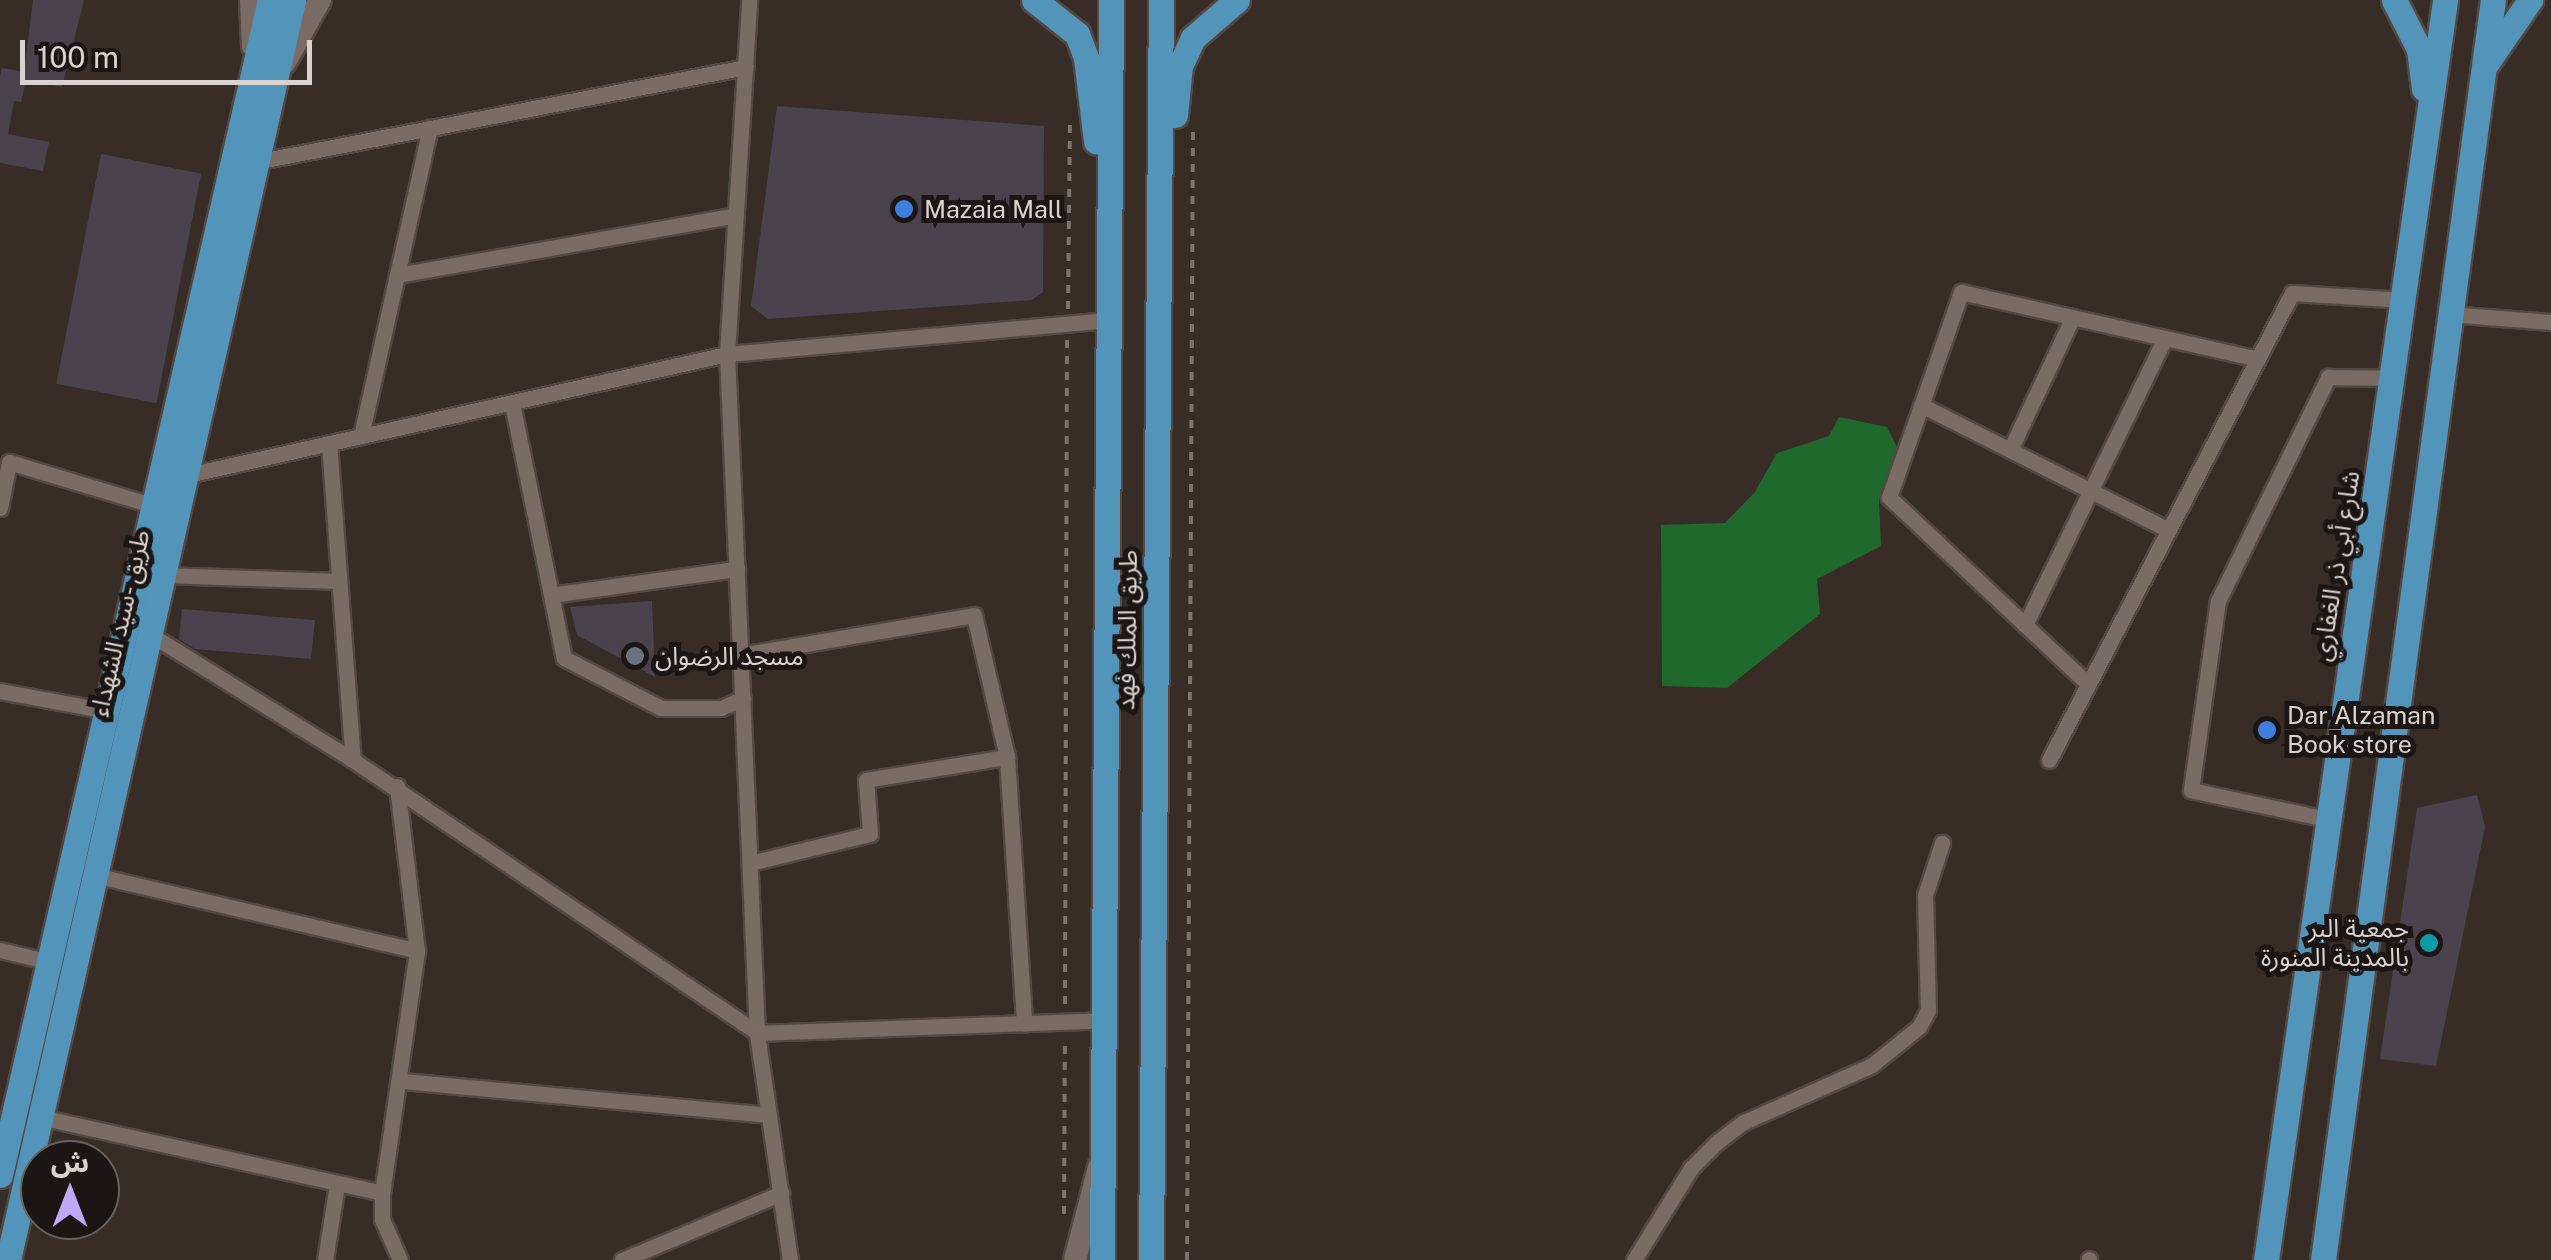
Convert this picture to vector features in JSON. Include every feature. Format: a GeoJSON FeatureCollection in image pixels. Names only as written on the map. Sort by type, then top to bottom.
{"type":"FeatureCollection","features":[{"type":"Feature","properties":{"kind":"main road","name":"طريق -سيد الشهداء"},"geometry":{"type":"LineString","coordinates":[[8,1260],[255,162],[270,0]]}},
{"type":"Feature","properties":{"kind":"main road","name":"طريق -سيد الشهداء"},"geometry":{"type":"LineString","coordinates":[[0,1176],[155,506],[262,84],[293,0]]}},
{"type":"Feature","properties":{"kind":"main road"},"geometry":{"type":"LineString","coordinates":[[1034,0],[1077,34],[1086,58],[1109,250]]}},
{"type":"Feature","properties":{"kind":"main road","name":"طريق الملك فهد"},"geometry":{"type":"LineString","coordinates":[[1102,1260],[1111,0]]}},
{"type":"Feature","properties":{"kind":"main road","name":"طريق الملك فهد"},"geometry":{"type":"LineString","coordinates":[[1151,1260],[1161,0]]}},
{"type":"Feature","properties":{"kind":"main road"},"geometry":{"type":"LineString","coordinates":[[1161,255],[1180,66],[1193,38],[1237,0]]}},
{"type":"Feature","properties":{"kind":"main road"},"geometry":{"type":"LineString","coordinates":[[2394,0],[2419,49],[2429,123]]}},
{"type":"Feature","properties":{"kind":"main road","name":"شارع أبي ذر الغفاري"},"geometry":{"type":"LineString","coordinates":[[2266,1260],[2327,819],[2396,378],[2445,0]]}},
{"type":"Feature","properties":{"kind":"main road"},"geometry":{"type":"LineString","coordinates":[[2322,1260],[2493,0]]}},
{"type":"Feature","properties":{"kind":"main road"},"geometry":{"type":"LineString","coordinates":[[2483,68],[2530,0]]}},
{"type":"Feature","properties":{"kind":"street"},"geometry":{"type":"LineString","coordinates":[[251,0],[262,84]]}},
{"type":"Feature","properties":{"kind":"street"},"geometry":{"type":"LineString","coordinates":[[262,84],[320,0]]}},
{"type":"Feature","properties":{"kind":"street"},"geometry":{"type":"LineString","coordinates":[[749,0],[728,354],[758,1033],[790,1260]]}},
{"type":"Feature","properties":{"kind":"street"},"geometry":{"type":"LineString","coordinates":[[255,162],[746,67]]}},
{"type":"Feature","properties":{"kind":"street"},"geometry":{"type":"LineString","coordinates":[[360,436],[430,128]]}},
{"type":"Feature","properties":{"kind":"street"},"geometry":{"type":"LineString","coordinates":[[397,275],[736,215]]}},
{"type":"Feature","properties":{"kind":"street"},"geometry":{"type":"LineString","coordinates":[[2088,684],[1890,497],[1961,292],[2258,358]]}},
{"type":"Feature","properties":{"kind":"street"},"geometry":{"type":"LineString","coordinates":[[2049,760],[2292,292],[2406,300]]}},
{"type":"Feature","properties":{"kind":"street"},"geometry":{"type":"LineString","coordinates":[[2450,314],[2551,322]]}},
{"type":"Feature","properties":{"kind":"street"},"geometry":{"type":"LineString","coordinates":[[2010,450],[2073,317]]}},
{"type":"Feature","properties":{"kind":"street"},"geometry":{"type":"LineString","coordinates":[[183,476],[728,354],[1109,320]]}},
{"type":"Feature","properties":{"kind":"street"},"geometry":{"type":"LineString","coordinates":[[2025,625],[2166,338]]}},
{"type":"Feature","properties":{"kind":"street"},"geometry":{"type":"LineString","coordinates":[[2327,819],[2191,790],[2218,600],[2328,378],[2396,378]]}},
{"type":"Feature","properties":{"kind":"street"},"geometry":{"type":"LineString","coordinates":[[512,403],[564,658],[660,708],[721,708],[742,698]]}},
{"type":"Feature","properties":{"kind":"street"},"geometry":{"type":"LineString","coordinates":[[1922,405],[2168,530]]}},
{"type":"Feature","properties":{"kind":"street"},"geometry":{"type":"LineString","coordinates":[[329,444],[353,760]]}},
{"type":"Feature","properties":{"kind":"street"},"geometry":{"type":"LineString","coordinates":[[0,508],[4,471],[9,462],[155,506]]}},
{"type":"Feature","properties":{"kind":"street"},"geometry":{"type":"LineString","coordinates":[[552,595],[737,568]]}},
{"type":"Feature","properties":{"kind":"street"},"geometry":{"type":"LineString","coordinates":[[161,575],[340,581]]}},
{"type":"Feature","properties":{"kind":"street"},"geometry":{"type":"LineString","coordinates":[[740,655],[974,615],[1007,757],[1024,1022]]}},
{"type":"Feature","properties":{"kind":"street"},"geometry":{"type":"LineString","coordinates":[[148,633],[397,786],[758,1033],[1104,1020]]}},
{"type":"Feature","properties":{"kind":"street"},"geometry":{"type":"LineString","coordinates":[[0,691],[108,711]]}},
{"type":"Feature","properties":{"kind":"street"},"geometry":{"type":"LineString","coordinates":[[750,862],[870,834],[866,780],[1007,757]]}},
{"type":"Feature","properties":{"kind":"street"},"geometry":{"type":"LineString","coordinates":[[397,786],[418,951],[402,1081],[382,1193],[382,1218],[400,1260]]}},
{"type":"Feature","properties":{"kind":"street"},"geometry":{"type":"LineString","coordinates":[[1634,1260],[1691,1168],[1717,1142],[1744,1122],[1872,1065],[1918,1027],[1928,1010],[1925,895],[1942,842]]}},
{"type":"Feature","properties":{"kind":"street"},"geometry":{"type":"LineString","coordinates":[[94,875],[418,951]]}},
{"type":"Feature","properties":{"kind":"street"},"geometry":{"type":"LineString","coordinates":[[0,950],[50,962]]}},
{"type":"Feature","properties":{"kind":"street"},"geometry":{"type":"LineString","coordinates":[[402,1081],[767,1114]]}},
{"type":"Feature","properties":{"kind":"street"},"geometry":{"type":"LineString","coordinates":[[40,1117],[382,1193]]}},
{"type":"Feature","properties":{"kind":"street"},"geometry":{"type":"LineString","coordinates":[[1075,1260],[1103,1154]]}},
{"type":"Feature","properties":{"kind":"street"},"geometry":{"type":"LineString","coordinates":[[325,1260],[337,1184]]}},
{"type":"Feature","properties":{"kind":"street"},"geometry":{"type":"LineString","coordinates":[[622,1260],[780,1193]]}},
{"type":"Feature","properties":{"kind":"path"},"geometry":{"type":"LineString","coordinates":[[1188,1260],[1193,110]]}},
{"type":"Feature","properties":{"kind":"path"},"geometry":{"type":"LineString","coordinates":[[1064,1220],[1070,114]]}},
{"type":"Feature","properties":{"kind":"green space"},"geometry":{"type":"Polygon","coordinates":[[[1839,417],[1887,427],[1897,447],[1879,500],[1881,546],[1817,579],[1820,614],[1727,688],[1662,686],[1661,525],[1725,523],[1755,492],[1777,453],[1829,436],[1839,417]]]}},
{"type":"Feature","properties":{"kind":"building"},"geometry":{"type":"Polygon","coordinates":[[[33,0],[84,0],[62,87],[26,80],[21,102],[14,101],[8,134],[49,142],[43,171],[0,163],[0,77],[2,68],[24,72],[33,0]]]}},
{"type":"Feature","properties":{"kind":"building","name":"Mazaia Mall"},"geometry":{"type":"Polygon","coordinates":[[[777,106],[1044,126],[1043,292],[1032,300],[768,319],[751,306],[777,106]]]}},
{"type":"Feature","properties":{"kind":"building"},"geometry":{"type":"Polygon","coordinates":[[[101,154],[201,173],[156,403],[56,384],[101,154]]]}},
{"type":"Feature","properties":{"kind":"building","name":"مسجد الرضوان"},"geometry":{"type":"Polygon","coordinates":[[[652,601],[655,677],[577,635],[570,607],[652,601]]]}},
{"type":"Feature","properties":{"kind":"building"},"geometry":{"type":"Polygon","coordinates":[[[182,609],[315,620],[311,659],[195,649],[179,639],[182,609]]]}},
{"type":"Feature","properties":{"kind":"building","name":"جمعية البر بالمدينة المنورة"},"geometry":{"type":"Polygon","coordinates":[[[2477,795],[2485,827],[2436,1066],[2380,1059],[2417,808],[2477,795]]]}},
{"type":"Feature","properties":{"kind":"place","name":"Mazaia Mall"},"geometry":{"type":"Point","coordinates":[904,209]}},
{"type":"Feature","properties":{"kind":"place","name":"مسجد الرضوان"},"geometry":{"type":"Point","coordinates":[635,656]}},
{"type":"Feature","properties":{"kind":"place","name":"Dar Alzaman Book store"},"geometry":{"type":"Point","coordinates":[2267,730]}},
{"type":"Feature","properties":{"kind":"place","name":"جمعية البر بالمدينة المنورة"},"geometry":{"type":"Point","coordinates":[2429,943]}}]}
